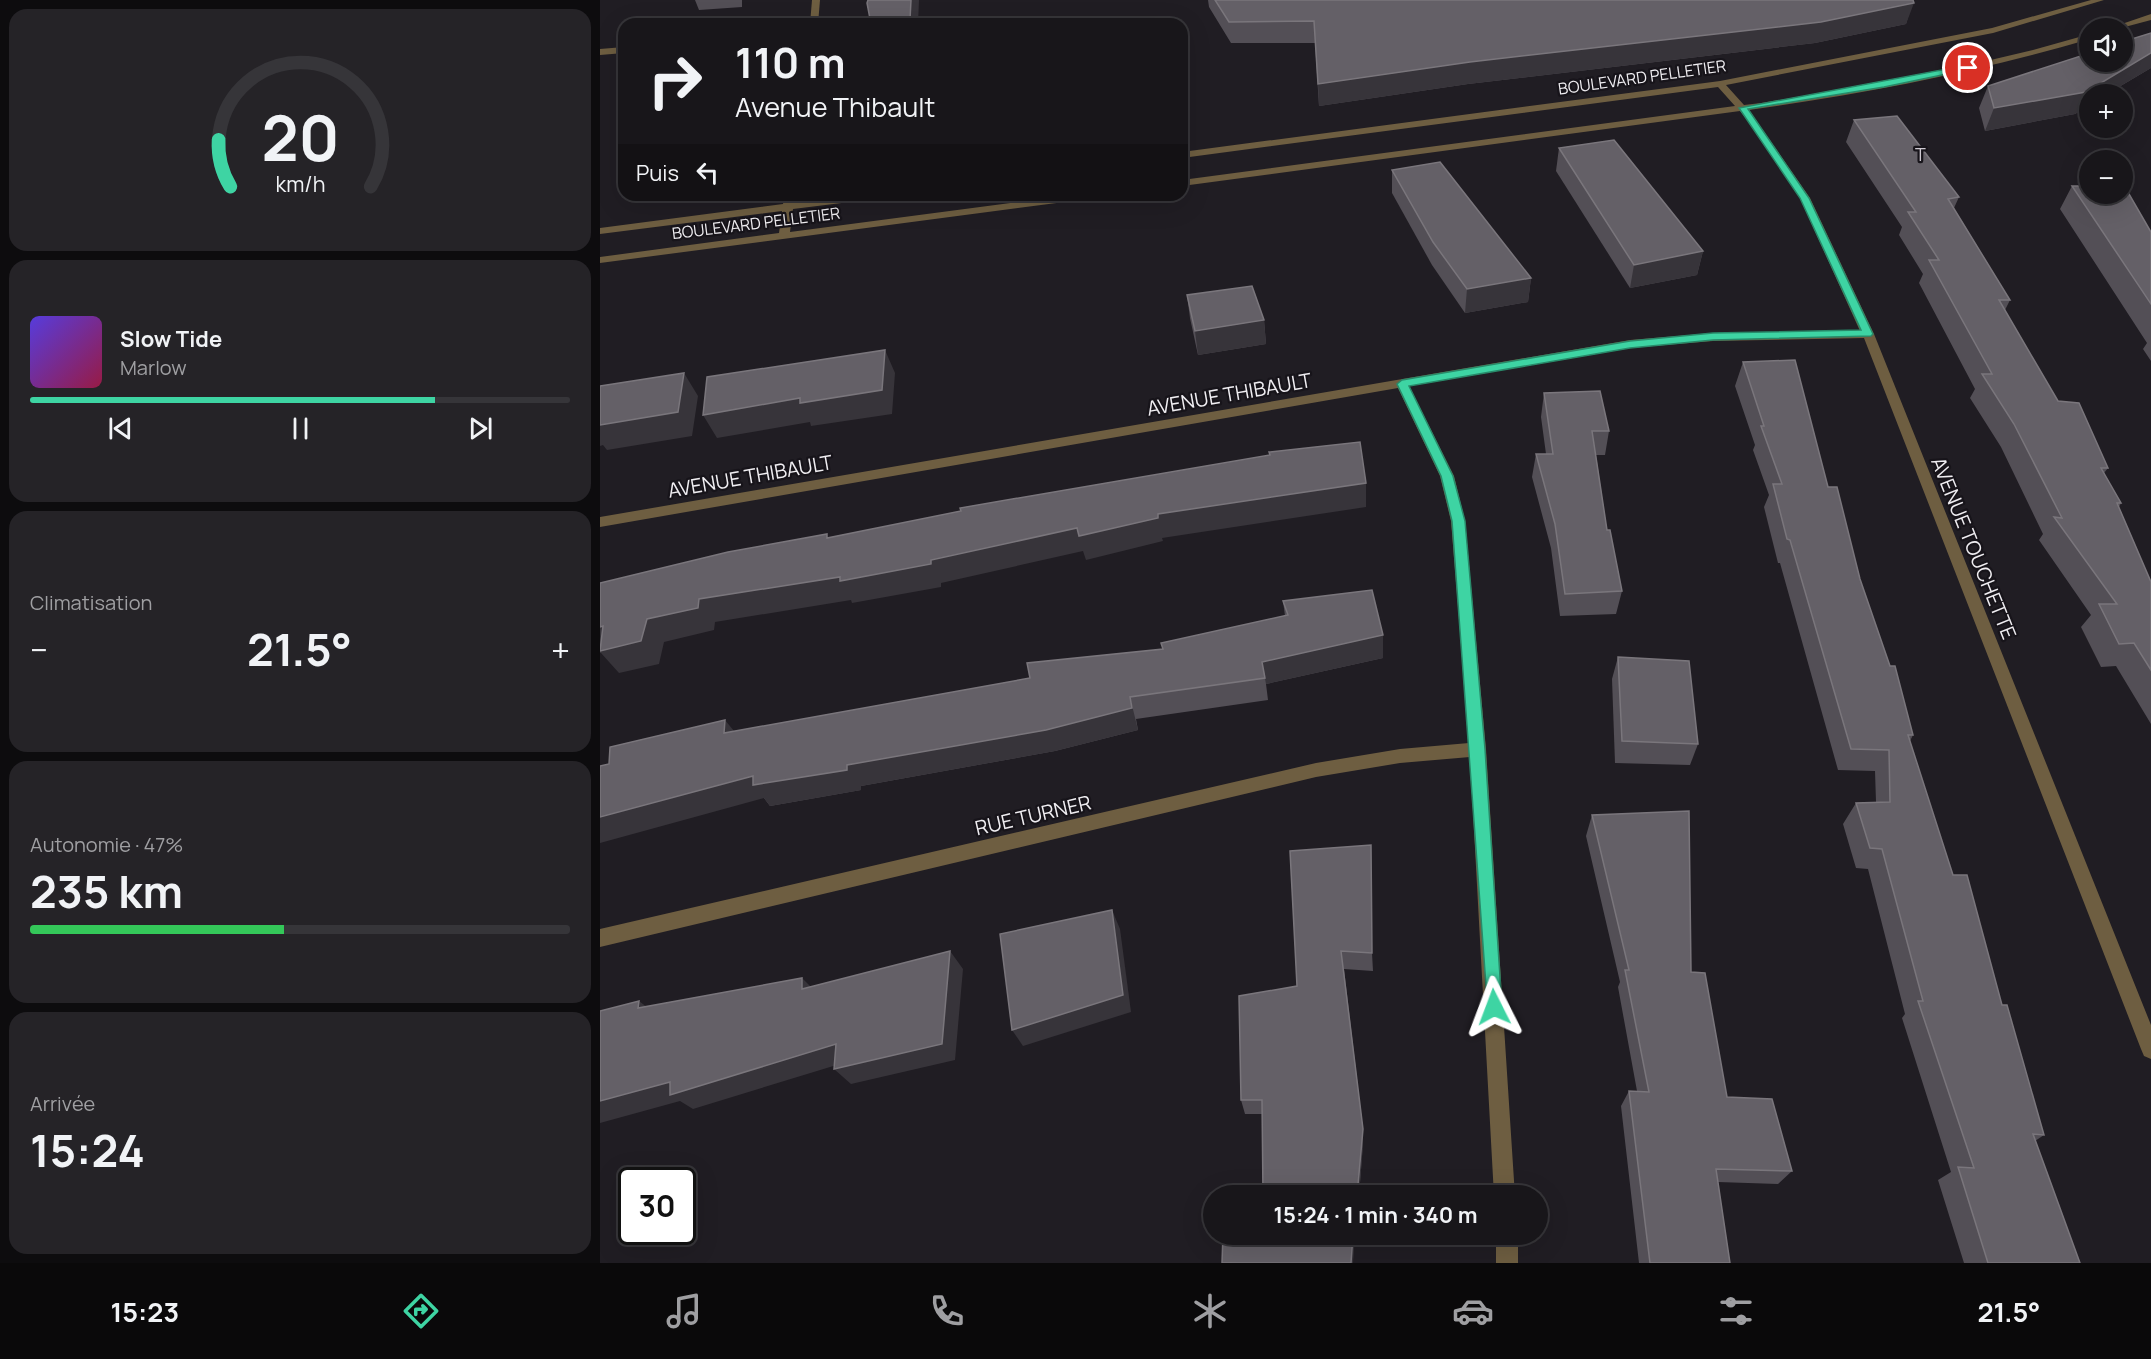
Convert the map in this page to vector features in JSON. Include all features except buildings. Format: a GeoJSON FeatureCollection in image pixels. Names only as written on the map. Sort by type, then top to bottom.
{"type":"FeatureCollection","features":[{"type":"Feature","properties":{"kind":"street"},"geometry":{"type":"LineString","coordinates":[[814,18],[816,0]]}},
{"type":"Feature","properties":{"kind":"street","name":"BOULEVARD PELLETIER"},"geometry":{"type":"LineString","coordinates":[[1188,154],[1720,84],[1993,30],[2100,0]]}},
{"type":"Feature","properties":{"kind":"street"},"geometry":{"type":"LineString","coordinates":[[2133,22],[2151,17]]}},
{"type":"Feature","properties":{"kind":"street"},"geometry":{"type":"LineString","coordinates":[[1188,182],[1743,108],[1884,85],[2021,57],[2079,39]]}},
{"type":"Feature","properties":{"kind":"street"},"geometry":{"type":"LineString","coordinates":[[600,52],[618,50]]}},
{"type":"Feature","properties":{"kind":"street","name":"AVENUE TOUCHETTE"},"geometry":{"type":"LineString","coordinates":[[1720,84],[1743,108],[1805,198],[1868,334],[2151,1049]]}},
{"type":"Feature","properties":{"kind":"street"},"geometry":{"type":"LineString","coordinates":[[784,237],[789,201]]}},
{"type":"Feature","properties":{"kind":"street","name":"BOULEVARD PELLETIER"},"geometry":{"type":"LineString","coordinates":[[600,231],[839,201]]}},
{"type":"Feature","properties":{"kind":"street","name":"BOULEVARD PELLETIER"},"geometry":{"type":"LineString","coordinates":[[600,260],[1051,201]]}},
{"type":"Feature","properties":{"kind":"street","name":"AVENUE THIBAULT"},"geometry":{"type":"LineString","coordinates":[[600,522],[1630,344],[1713,336],[1868,334]]}},
{"type":"Feature","properties":{"kind":"street"},"geometry":{"type":"LineString","coordinates":[[1402,384],[1447,476],[1458,521],[1478,749],[1504,1185]]}},
{"type":"Feature","properties":{"kind":"street","name":"RUE TURNER"},"geometry":{"type":"LineString","coordinates":[[600,938],[1316,770],[1400,756],[1478,749]]}},
{"type":"Feature","properties":{"kind":"street"},"geometry":{"type":"LineString","coordinates":[[1506,1245],[1507,1263]]}},
{"type":"Feature","properties":{"kind":"district","name":"T"},"geometry":{"type":"Point","coordinates":[1921,154]}},
{"type":"Feature","properties":{"kind":"route"},"geometry":{"type":"LineString","coordinates":[[1494,1007],[1467,598],[1458,521],[1447,476],[1402,384],[1630,344],[1713,336],[1868,334],[1805,198],[1757,125],[1743,108],[1884,85],[1968,68]]}}]}
